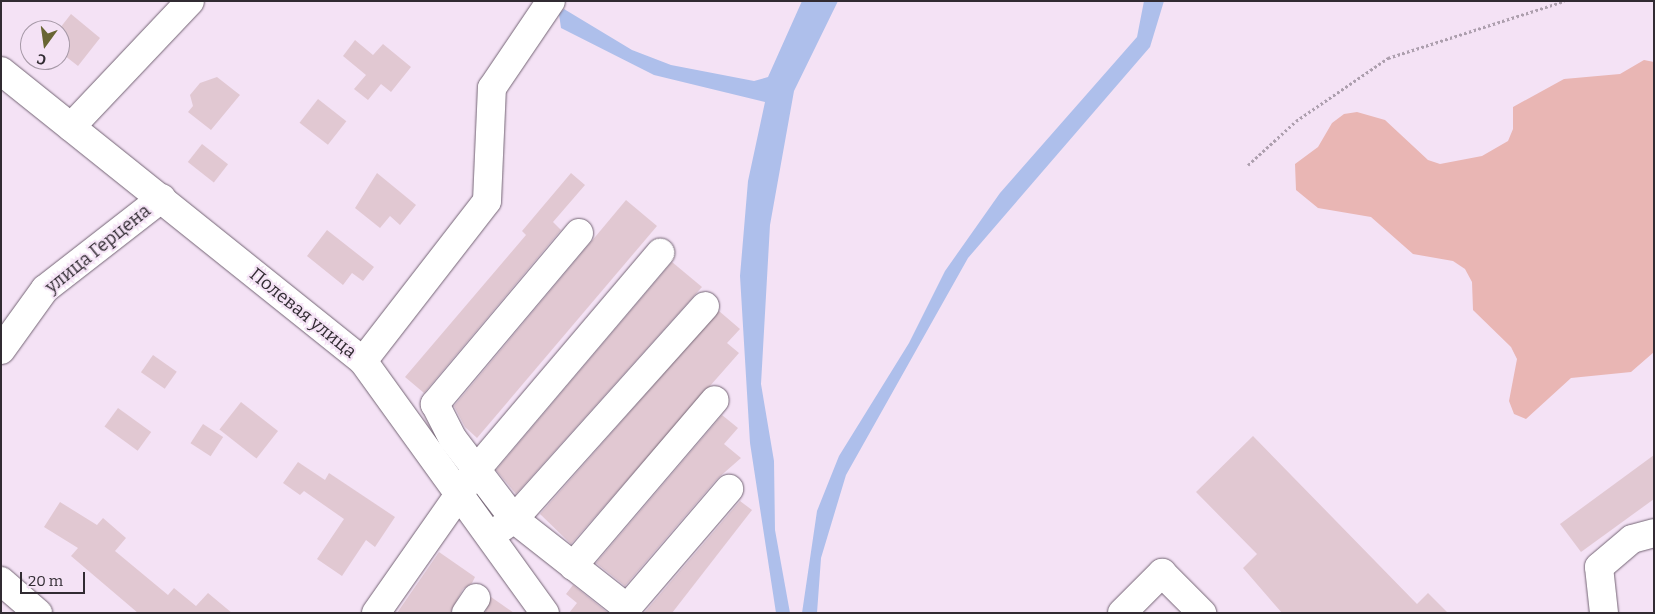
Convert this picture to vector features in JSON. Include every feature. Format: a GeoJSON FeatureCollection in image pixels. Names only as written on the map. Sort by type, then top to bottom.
{"type":"FeatureCollection","features":[{"type":"Feature","properties":{"kind":"street"},"geometry":{"type":"LineString","coordinates":[[71,127],[190,1]]}},
{"type":"Feature","properties":{"kind":"street"},"geometry":{"type":"LineString","coordinates":[[364,362],[487,201],[492,88],[552,1]]}},
{"type":"Feature","properties":{"kind":"street","name":"Полевая улица"},"geometry":{"type":"LineString","coordinates":[[1,71],[162,198],[364,362],[487,538],[545,613]]}},
{"type":"Feature","properties":{"kind":"street","name":"улица Герцена"},"geometry":{"type":"LineString","coordinates":[[1,350],[44,289],[162,198]]}},
{"type":"Feature","properties":{"kind":"street"},"geometry":{"type":"LineString","coordinates":[[579,233],[435,404],[453,439],[514,519],[627,608],[729,489]]}},
{"type":"Feature","properties":{"kind":"street"},"geometry":{"type":"LineString","coordinates":[[376,613],[476,470],[660,253]]}},
{"type":"Feature","properties":{"kind":"street"},"geometry":{"type":"LineString","coordinates":[[487,538],[514,519],[705,306]]}},
{"type":"Feature","properties":{"kind":"street"},"geometry":{"type":"LineString","coordinates":[[573,566],[715,400]]}},
{"type":"Feature","properties":{"kind":"street"},"geometry":{"type":"LineString","coordinates":[[1604,613],[1599,567],[1632,539],[1654,532]]}},
{"type":"Feature","properties":{"kind":"street"},"geometry":{"type":"LineString","coordinates":[[1122,613],[1162,573],[1202,613]]}},
{"type":"Feature","properties":{"kind":"street"},"geometry":{"type":"LineString","coordinates":[[1,581],[38,613]]}},
{"type":"Feature","properties":{"kind":"path"},"geometry":{"type":"LineString","coordinates":[[1248,165],[1296,121],[1388,58],[1564,1]]}},
{"type":"Feature","properties":{"kind":"shaded area"},"geometry":{"type":"Polygon","coordinates":[[[1644,60],[1654,62],[1654,352],[1631,372],[1571,378],[1526,419],[1514,414],[1509,401],[1517,359],[1511,347],[1473,310],[1472,282],[1465,269],[1453,261],[1413,254],[1371,217],[1318,208],[1296,190],[1295,164],[1318,147],[1332,123],[1344,114],[1357,112],[1385,120],[1428,160],[1440,164],[1482,156],[1508,141],[1513,129],[1513,107],[1564,79],[1620,74],[1644,60]]]}},
{"type":"Feature","properties":{"kind":"water"},"geometry":{"type":"Polygon","coordinates":[[[802,1],[838,1],[794,91],[770,225],[761,384],[774,461],[775,530],[790,613],[776,613],[750,443],[740,276],[748,181],[765,102],[654,75],[561,28],[559,14],[564,9],[632,50],[671,65],[754,81],[768,77],[802,1]]]}},
{"type":"Feature","properties":{"kind":"water"},"geometry":{"type":"Polygon","coordinates":[[[1144,1],[1164,1],[1150,47],[968,258],[846,475],[821,558],[817,613],[802,613],[817,511],[839,456],[909,343],[945,271],[1000,193],[1137,37],[1144,1]]]}},
{"type":"Feature","properties":{"kind":"building"},"geometry":{"type":"Polygon","coordinates":[[[71,14],[100,38],[78,66],[70,60],[70,20],[66,20],[71,14]]]}},
{"type":"Feature","properties":{"kind":"building"},"geometry":{"type":"Polygon","coordinates":[[[355,40],[373,55],[383,44],[411,67],[391,92],[381,84],[368,100],[354,89],[366,75],[343,56],[355,40]]]}},
{"type":"Feature","properties":{"kind":"building"},"geometry":{"type":"Polygon","coordinates":[[[217,77],[240,95],[211,130],[188,112],[193,106],[190,95],[200,83],[217,77]]]}},
{"type":"Feature","properties":{"kind":"building"},"geometry":{"type":"Polygon","coordinates":[[[318,99],[346,121],[328,145],[300,123],[318,99]]]}},
{"type":"Feature","properties":{"kind":"building"},"geometry":{"type":"Polygon","coordinates":[[[202,144],[228,164],[214,182],[188,162],[202,144]]]}},
{"type":"Feature","properties":{"kind":"building"},"geometry":{"type":"Polygon","coordinates":[[[377,173],[416,205],[400,225],[390,216],[380,228],[355,208],[377,173]]]}},
{"type":"Feature","properties":{"kind":"building"},"geometry":{"type":"Polygon","coordinates":[[[571,173],[585,185],[553,222],[561,230],[424,393],[405,377],[526,235],[522,231],[571,173]]]}},
{"type":"Feature","properties":{"kind":"building"},"geometry":{"type":"Polygon","coordinates":[[[626,200],[657,226],[477,438],[465,427],[454,406],[626,200]]]}},
{"type":"Feature","properties":{"kind":"building"},"geometry":{"type":"Polygon","coordinates":[[[327,230],[374,267],[363,281],[352,273],[343,285],[307,256],[327,230]]]}},
{"type":"Feature","properties":{"kind":"building"},"geometry":{"type":"Polygon","coordinates":[[[672,262],[702,287],[516,494],[496,470],[672,262]]]}},
{"type":"Feature","properties":{"kind":"building"},"geometry":{"type":"Polygon","coordinates":[[[719,311],[740,329],[727,343],[739,353],[571,544],[540,514],[719,311]]]}},
{"type":"Feature","properties":{"kind":"building"},"geometry":{"type":"Polygon","coordinates":[[[153,355],[177,372],[165,389],[141,372],[153,355]]]}},
{"type":"Feature","properties":{"kind":"building"},"geometry":{"type":"Polygon","coordinates":[[[241,402],[278,431],[256,459],[219,430],[241,402]]]}},
{"type":"Feature","properties":{"kind":"building"},"geometry":{"type":"Polygon","coordinates":[[[118,408],[151,432],[138,451],[104,427],[118,408]]]}},
{"type":"Feature","properties":{"kind":"building"},"geometry":{"type":"Polygon","coordinates":[[[722,415],[738,428],[724,444],[741,458],[717,479],[625,586],[596,563],[722,415]]]}},
{"type":"Feature","properties":{"kind":"building"},"geometry":{"type":"Polygon","coordinates":[[[203,424],[223,437],[211,456],[190,443],[203,424]]]}},
{"type":"Feature","properties":{"kind":"building"},"geometry":{"type":"Polygon","coordinates":[[[1253,436],[1417,604],[1428,593],[1448,613],[1282,613],[1243,568],[1257,554],[1196,492],[1253,436]]]}},
{"type":"Feature","properties":{"kind":"building"},"geometry":{"type":"Polygon","coordinates":[[[1654,455],[1654,499],[1581,552],[1560,524],[1654,455]]]}},
{"type":"Feature","properties":{"kind":"building"},"geometry":{"type":"Polygon","coordinates":[[[298,462],[325,480],[329,473],[395,517],[375,547],[366,540],[342,576],[317,559],[344,519],[304,491],[300,495],[283,483],[298,462]]]}},
{"type":"Feature","properties":{"kind":"building"},"geometry":{"type":"Polygon","coordinates":[[[740,501],[752,510],[672,613],[644,613],[740,501]]]}},
{"type":"Feature","properties":{"kind":"building"},"geometry":{"type":"Polygon","coordinates":[[[60,502],[97,525],[103,518],[126,538],[115,551],[168,595],[174,588],[196,606],[208,593],[232,613],[138,613],[71,556],[78,548],[44,527],[60,502]]]}},
{"type":"Feature","properties":{"kind":"building"},"geometry":{"type":"Polygon","coordinates":[[[439,552],[475,577],[472,583],[463,589],[450,613],[397,613],[439,552]]]}},
{"type":"Feature","properties":{"kind":"building"},"geometry":{"type":"Polygon","coordinates":[[[573,585],[608,613],[569,613],[577,603],[566,594],[573,585]]]}},
{"type":"Feature","properties":{"kind":"building"},"geometry":{"type":"Polygon","coordinates":[[[491,597],[514,613],[485,613],[491,597]]]}}]}
